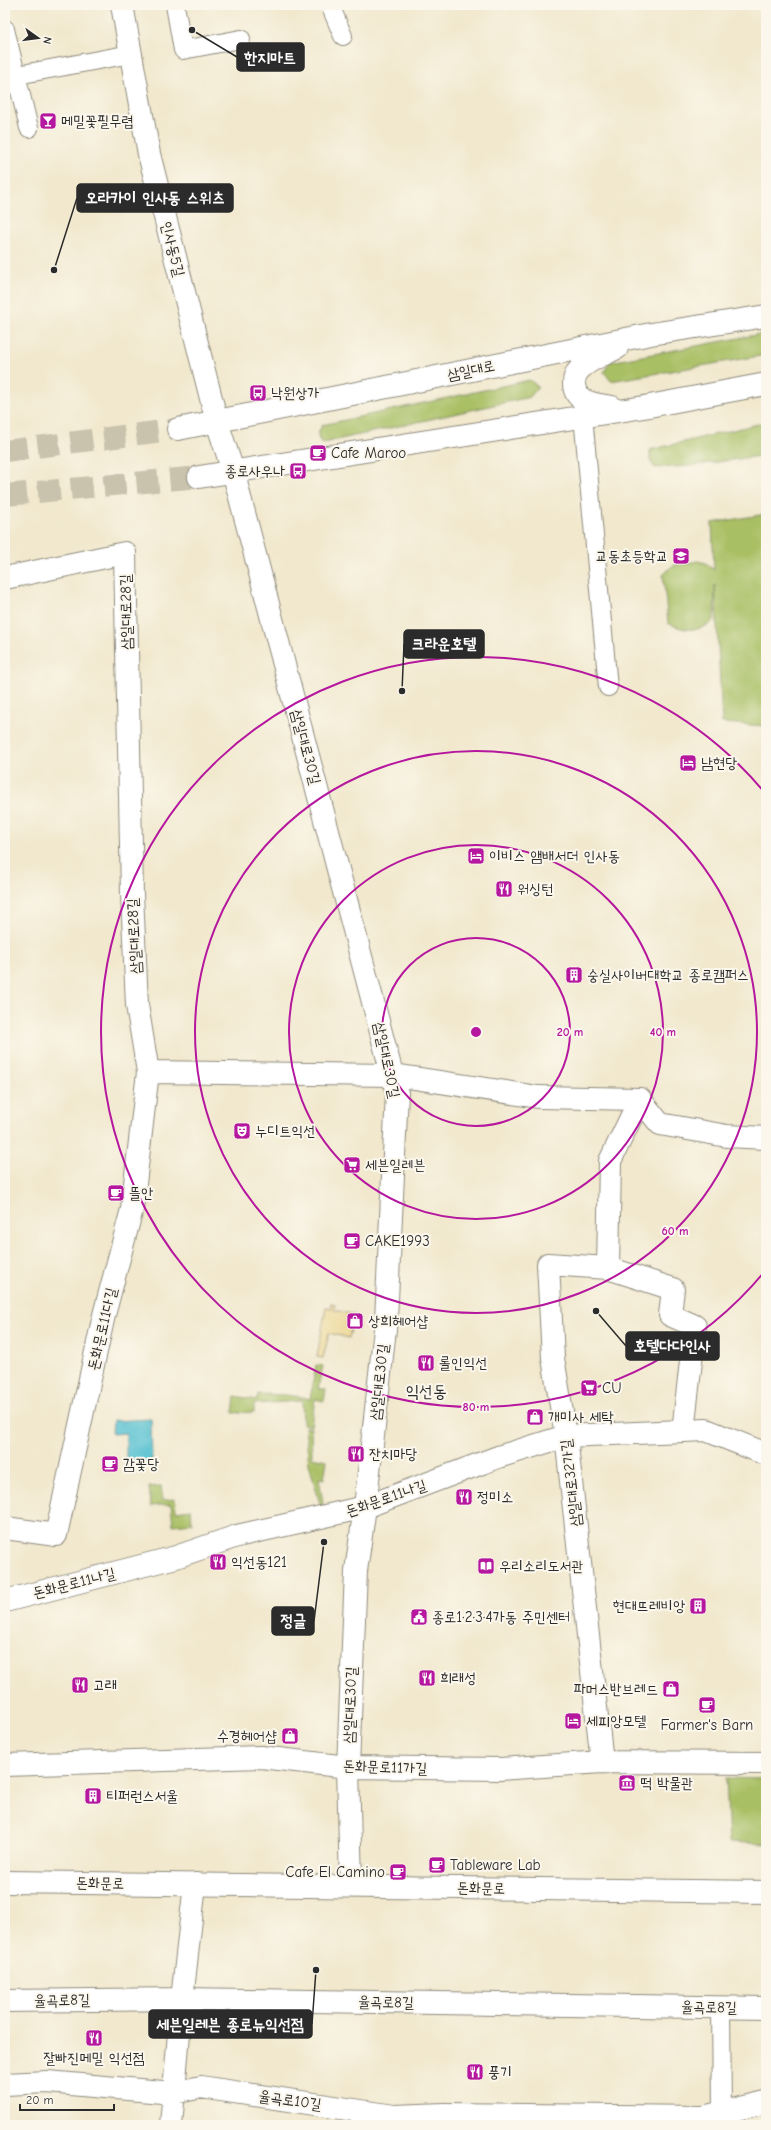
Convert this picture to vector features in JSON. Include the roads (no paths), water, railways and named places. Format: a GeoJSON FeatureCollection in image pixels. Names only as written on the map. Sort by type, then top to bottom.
{"type":"FeatureCollection","features":[{"type":"Feature","properties":{"kind":"street","name":"인사동5길"},"geometry":{"type":"LineString","coordinates":[[122,5],[149,154],[217,422]]}},
{"type":"Feature","properties":{"kind":"street","name":"삼일대로"},"geometry":{"type":"LineString","coordinates":[[178,429],[651,334],[766,316]]}},
{"type":"Feature","properties":{"kind":"street"},"geometry":{"type":"LineString","coordinates":[[644,407],[619,408],[582,401],[574,392],[574,379],[579,369],[600,356],[651,334]]}},
{"type":"Feature","properties":{"kind":"street"},"geometry":{"type":"LineString","coordinates":[[199,477],[644,407],[766,384]]}},
{"type":"Feature","properties":{"kind":"street","name":"삼일대로30길"},"geometry":{"type":"LineString","coordinates":[[217,422],[233,472],[394,1075],[397,1093],[387,1313],[365,1507],[356,1571],[348,1767],[351,1885]]}},
{"type":"Feature","properties":{"kind":"street","name":"삼일대로28길"},"geometry":{"type":"LineString","coordinates":[[5,578],[124,553],[132,894],[137,1005],[148,1072]]}},
{"type":"Feature","properties":{"kind":"street"},"geometry":{"type":"LineString","coordinates":[[148,1072],[394,1075],[538,1097],[640,1099]]}},
{"type":"Feature","properties":{"kind":"street","name":"돈화문로11다길"},"geometry":{"type":"LineString","coordinates":[[5,1528],[56,1535],[104,1315],[132,1209],[148,1072]]}},
{"type":"Feature","properties":{"kind":"street"},"geometry":{"type":"LineString","coordinates":[[640,1099],[660,1124],[727,1136],[766,1138]]}},
{"type":"Feature","properties":{"kind":"street"},"geometry":{"type":"LineString","coordinates":[[608,1268],[610,1161],[640,1099]]}},
{"type":"Feature","properties":{"kind":"street","name":"삼일대로32가길"},"geometry":{"type":"LineString","coordinates":[[602,1762],[566,1436],[553,1358],[548,1264],[608,1268],[673,1289],[670,1315],[695,1326],[683,1431]]}},
{"type":"Feature","properties":{"kind":"street","name":"돈화문로11나길"},"geometry":{"type":"LineString","coordinates":[[5,1601],[176,1557],[237,1536],[365,1507],[498,1457],[566,1436],[706,1430],[766,1454]]}},
{"type":"Feature","properties":{"kind":"street","name":"돈화문로11가길"},"geometry":{"type":"LineString","coordinates":[[5,1765],[261,1757],[348,1767],[500,1769],[602,1762],[766,1763]]}},
{"type":"Feature","properties":{"kind":"street","name":"돈화문로"},"geometry":{"type":"LineString","coordinates":[[5,1882],[351,1885],[766,1892]]}},
{"type":"Feature","properties":{"kind":"street"},"geometry":{"type":"LineString","coordinates":[[171,2125],[182,1999],[195,1884]]}},
{"type":"Feature","properties":{"kind":"street","name":"율곡로8길"},"geometry":{"type":"LineString","coordinates":[[5,2001],[182,1999],[766,2008]]}},
{"type":"Feature","properties":{"kind":"street","name":"율곡로10길"},"geometry":{"type":"LineString","coordinates":[[5,2084],[46,2082],[174,2093],[201,2087],[394,2116],[444,2114],[703,2117],[766,2102]]}},
{"type":"Feature","properties":{"kind":"lane"},"geometry":{"type":"LineString","coordinates":[[175,5],[183,50],[241,39]]}},
{"type":"Feature","properties":{"kind":"lane"},"geometry":{"type":"LineString","coordinates":[[330,5],[343,36]]}},
{"type":"Feature","properties":{"kind":"lane"},"geometry":{"type":"LineString","coordinates":[[5,29],[17,75],[28,128]]}},
{"type":"Feature","properties":{"kind":"lane"},"geometry":{"type":"LineString","coordinates":[[17,75],[131,54]]}},
{"type":"Feature","properties":{"kind":"lane"},"geometry":{"type":"LineString","coordinates":[[584,416],[608,687]]}},
{"type":"Feature","properties":{"kind":"lane"},"geometry":{"type":"LineString","coordinates":[[720,2008],[722,2112]]}},
{"type":"Feature","properties":{"kind":"water"},"geometry":{"type":"Polygon","coordinates":[[[151,1419],[152,1463],[126,1465],[126,1433],[112,1434],[113,1421],[151,1419]]]}},
{"type":"Feature","properties":{"kind":"tunnel"},"geometry":{"type":"LineString","coordinates":[[5,451],[178,429]]}},
{"type":"Feature","properties":{"kind":"tunnel"},"geometry":{"type":"LineString","coordinates":[[5,495],[199,477]]}},
{"type":"Feature","properties":{"kind":"place","name":"한지마트"},"geometry":{"type":"Point","coordinates":[192,30]}},
{"type":"Feature","properties":{"kind":"place","name":"메밀꽃필무렵"},"geometry":{"type":"Point","coordinates":[48,121]}},
{"type":"Feature","properties":{"kind":"place","name":"오라카이 인사동 스위츠"},"geometry":{"type":"Point","coordinates":[54,270]}},
{"type":"Feature","properties":{"kind":"place","name":"낙원상가"},"geometry":{"type":"Point","coordinates":[258,393]}},
{"type":"Feature","properties":{"kind":"place","name":"Cafe Maroo"},"geometry":{"type":"Point","coordinates":[318,453]}},
{"type":"Feature","properties":{"kind":"place","name":"종로사우나"},"geometry":{"type":"Point","coordinates":[298,471]}},
{"type":"Feature","properties":{"kind":"place","name":"교동초등학교"},"geometry":{"type":"Point","coordinates":[681,556]}},
{"type":"Feature","properties":{"kind":"place","name":"크라운호텔"},"geometry":{"type":"Point","coordinates":[402,691]}},
{"type":"Feature","properties":{"kind":"place","name":"남현당"},"geometry":{"type":"Point","coordinates":[688,763]}},
{"type":"Feature","properties":{"kind":"place","name":"이비스 앰배서더 인사동"},"geometry":{"type":"Point","coordinates":[476,856]}},
{"type":"Feature","properties":{"kind":"place","name":"워싱턴"},"geometry":{"type":"Point","coordinates":[504,889]}},
{"type":"Feature","properties":{"kind":"place","name":"숭실사이버대학교 종로캠퍼스"},"geometry":{"type":"Point","coordinates":[574,975]}},
{"type":"Feature","properties":{"kind":"place","name":"누디트익선"},"geometry":{"type":"Point","coordinates":[242,1131]}},
{"type":"Feature","properties":{"kind":"place","name":"세븐일레븐"},"geometry":{"type":"Point","coordinates":[352,1165]}},
{"type":"Feature","properties":{"kind":"place","name":"뜰안"},"geometry":{"type":"Point","coordinates":[116,1193]}},
{"type":"Feature","properties":{"kind":"place","name":"CAKE1993"},"geometry":{"type":"Point","coordinates":[352,1241]}},
{"type":"Feature","properties":{"kind":"place","name":"호텔다다인사"},"geometry":{"type":"Point","coordinates":[596,1311]}},
{"type":"Feature","properties":{"kind":"place","name":"상희헤어샵"},"geometry":{"type":"Point","coordinates":[355,1321]}},
{"type":"Feature","properties":{"kind":"place","name":"롤인익선"},"geometry":{"type":"Point","coordinates":[426,1363]}},
{"type":"Feature","properties":{"kind":"place","name":"CU"},"geometry":{"type":"Point","coordinates":[589,1388]}},
{"type":"Feature","properties":{"kind":"place","name":"개미사 세탁"},"geometry":{"type":"Point","coordinates":[535,1417]}},
{"type":"Feature","properties":{"kind":"place","name":"잔치마당"},"geometry":{"type":"Point","coordinates":[356,1454]}},
{"type":"Feature","properties":{"kind":"place","name":"감꽃당"},"geometry":{"type":"Point","coordinates":[110,1464]}},
{"type":"Feature","properties":{"kind":"place","name":"정미소"},"geometry":{"type":"Point","coordinates":[464,1497]}},
{"type":"Feature","properties":{"kind":"place","name":"정글"},"geometry":{"type":"Point","coordinates":[324,1542]}},
{"type":"Feature","properties":{"kind":"place","name":"익선동121"},"geometry":{"type":"Point","coordinates":[218,1562]}},
{"type":"Feature","properties":{"kind":"place","name":"우리소리도서관"},"geometry":{"type":"Point","coordinates":[486,1566]}},
{"type":"Feature","properties":{"kind":"place","name":"현대뜨레비앙"},"geometry":{"type":"Point","coordinates":[698,1606]}},
{"type":"Feature","properties":{"kind":"place","name":"종로1·2·3·4가동 주민센터"},"geometry":{"type":"Point","coordinates":[419,1617]}},
{"type":"Feature","properties":{"kind":"place","name":"희래성"},"geometry":{"type":"Point","coordinates":[427,1678]}},
{"type":"Feature","properties":{"kind":"place","name":"고래"},"geometry":{"type":"Point","coordinates":[80,1685]}},
{"type":"Feature","properties":{"kind":"place","name":"파머스반브레드"},"geometry":{"type":"Point","coordinates":[671,1689]}},
{"type":"Feature","properties":{"kind":"place","name":"Farmer's Barn"},"geometry":{"type":"Point","coordinates":[707,1705]}},
{"type":"Feature","properties":{"kind":"place","name":"세피앙모텔"},"geometry":{"type":"Point","coordinates":[573,1721]}},
{"type":"Feature","properties":{"kind":"place","name":"수경헤어샵"},"geometry":{"type":"Point","coordinates":[290,1736]}},
{"type":"Feature","properties":{"kind":"place","name":"떡 박물관"},"geometry":{"type":"Point","coordinates":[627,1783]}},
{"type":"Feature","properties":{"kind":"place","name":"티퍼런스서울"},"geometry":{"type":"Point","coordinates":[93,1796]}},
{"type":"Feature","properties":{"kind":"place","name":"Tableware Lab"},"geometry":{"type":"Point","coordinates":[437,1865]}},
{"type":"Feature","properties":{"kind":"place","name":"Cafe El Camino"},"geometry":{"type":"Point","coordinates":[398,1872]}},
{"type":"Feature","properties":{"kind":"place","name":"세븐일레븐 종로뉴익선점"},"geometry":{"type":"Point","coordinates":[316,1970]}},
{"type":"Feature","properties":{"kind":"place","name":"잘빠진메밀 익선점"},"geometry":{"type":"Point","coordinates":[94,2038]}},
{"type":"Feature","properties":{"kind":"place","name":"풍기"},"geometry":{"type":"Point","coordinates":[475,2072]}},
{"type":"Feature","properties":{"kind":"district","name":"익선동"},"geometry":{"type":"Point","coordinates":[426,1391]}}]}
